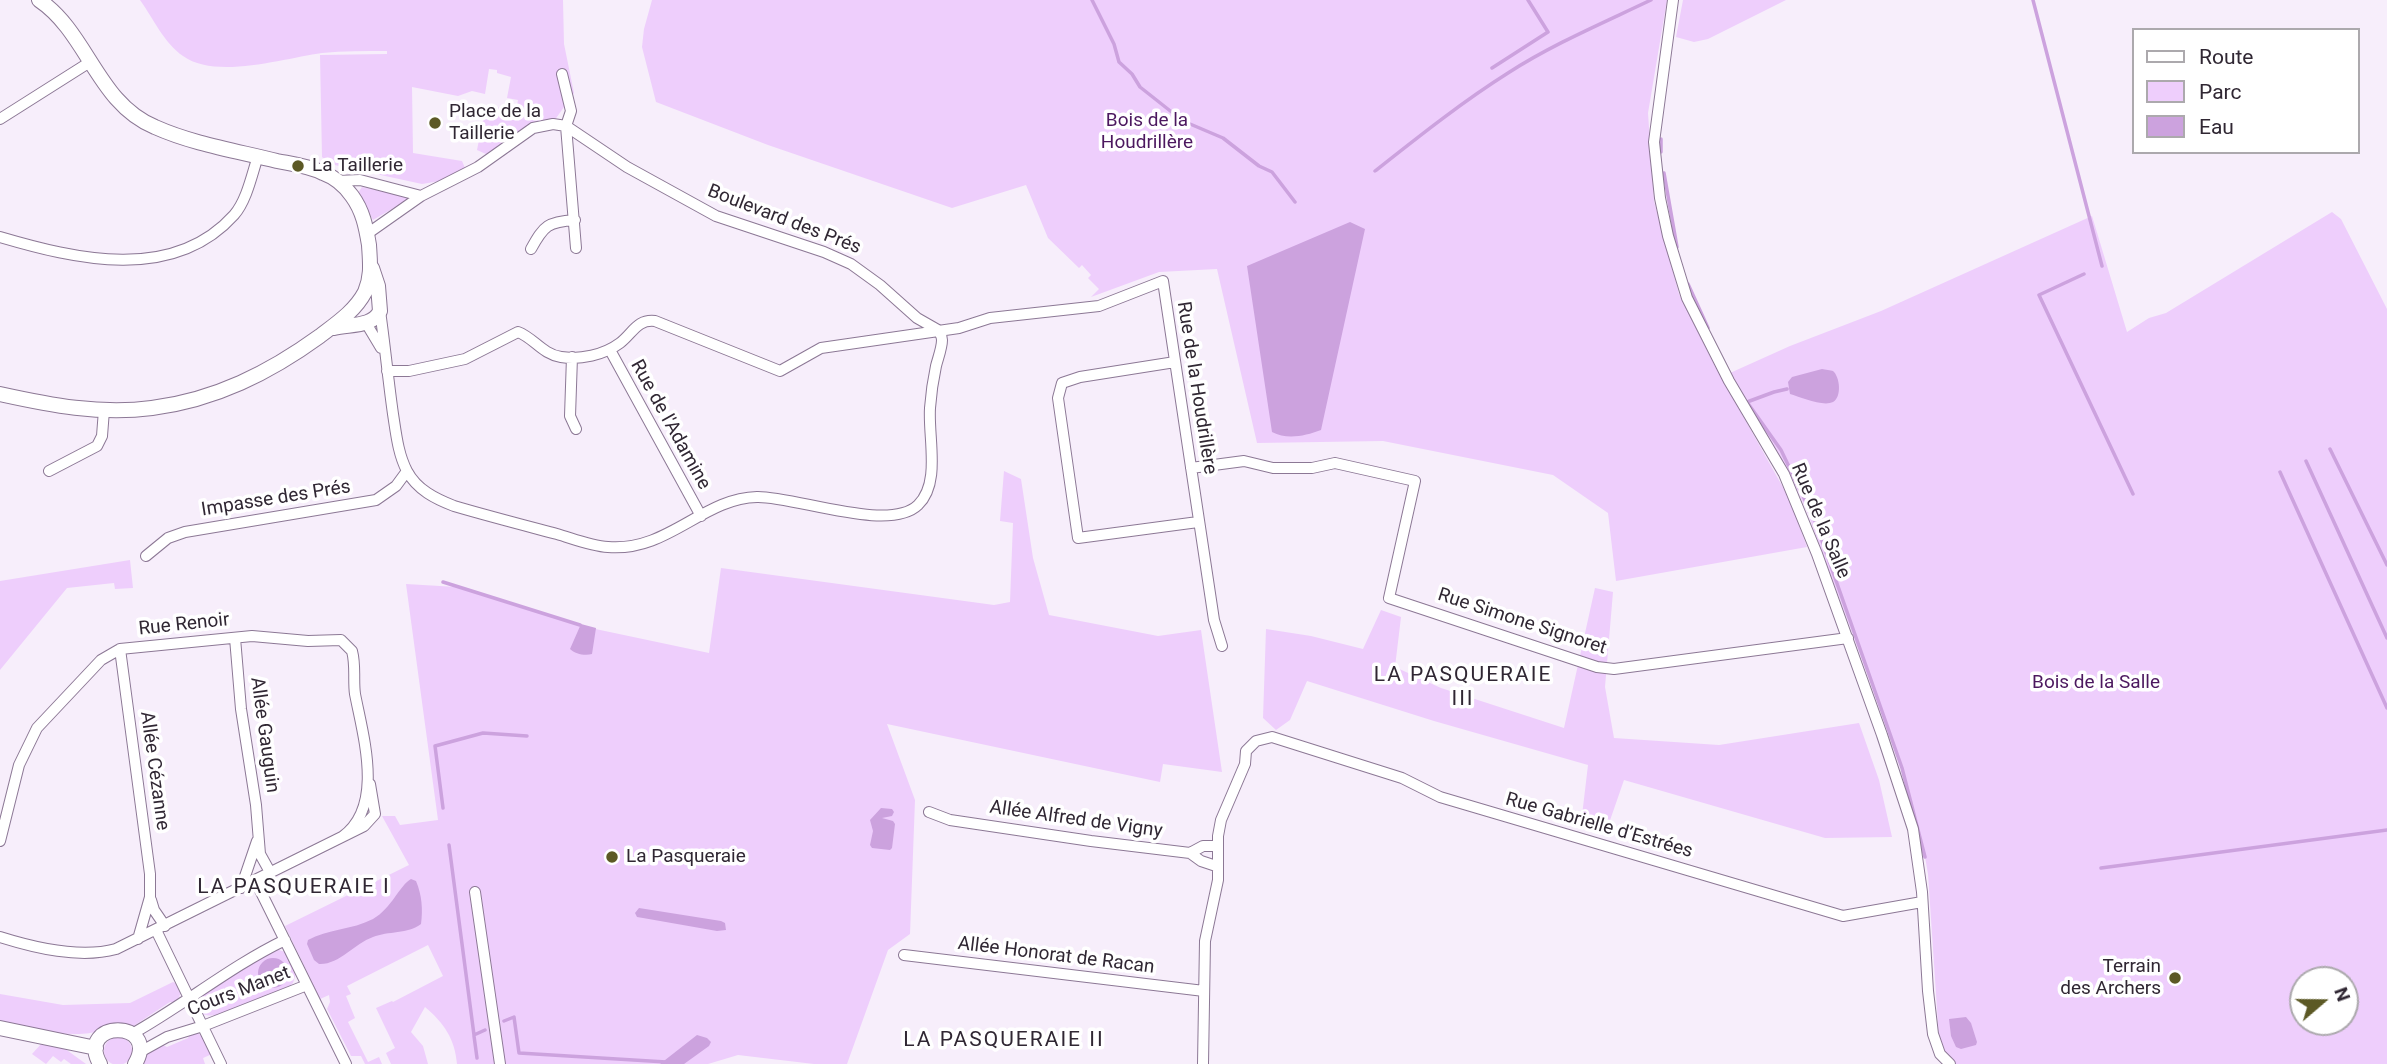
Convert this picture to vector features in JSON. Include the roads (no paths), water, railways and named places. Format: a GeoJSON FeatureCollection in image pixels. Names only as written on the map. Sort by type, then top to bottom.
{"type":"FeatureCollection","features":[{"type":"Feature","properties":{"kind":"street"},"geometry":{"type":"LineString","coordinates":[[39,0],[66,25],[114,97],[131,114],[153,127],[322,172],[337,181],[358,205],[367,234],[377,286],[384,354],[397,440],[407,471],[421,488],[438,500],[607,547],[629,547],[650,542],[729,502],[753,497],[766,497],[818,508],[885,515],[902,513],[914,509],[924,499],[932,482],[929,429],[932,392],[942,341],[938,330],[821,348],[780,371],[655,321],[641,321],[619,344],[599,354],[562,357],[544,351],[518,332],[465,359],[409,371],[387,372]]}},
{"type":"Feature","properties":{"kind":"street","name":"Rue de la Salle"},"geometry":{"type":"LineString","coordinates":[[1673,0],[1654,142],[1660,198],[1676,266],[1687,298],[1720,364],[1784,474],[1848,638],[1913,829],[1933,1034],[1940,1054],[1950,1064]]}},
{"type":"Feature","properties":{"kind":"street"},"geometry":{"type":"LineString","coordinates":[[0,119],[90,62]]}},
{"type":"Feature","properties":{"kind":"street"},"geometry":{"type":"LineString","coordinates":[[562,74],[571,111],[566,126],[576,248]]}},
{"type":"Feature","properties":{"kind":"street"},"geometry":{"type":"LineString","coordinates":[[367,234],[421,196],[478,167],[533,128],[553,124],[566,126]]}},
{"type":"Feature","properties":{"kind":"street","name":"Boulevard des Prés"},"geometry":{"type":"LineString","coordinates":[[566,126],[627,167],[688,203],[747,228],[824,252],[851,264],[880,285],[917,318],[938,330]]}},
{"type":"Feature","properties":{"kind":"street"},"geometry":{"type":"LineString","coordinates":[[0,237],[52,252],[99,260],[137,260],[164,256],[201,241],[235,214],[248,187],[258,156]]}},
{"type":"Feature","properties":{"kind":"street"},"geometry":{"type":"LineString","coordinates":[[337,181],[370,181],[421,196]]}},
{"type":"Feature","properties":{"kind":"street"},"geometry":{"type":"LineString","coordinates":[[531,249],[540,231],[552,222],[575,220]]}},
{"type":"Feature","properties":{"kind":"street"},"geometry":{"type":"LineString","coordinates":[[0,394],[60,407],[127,411],[172,405],[223,391],[276,366],[329,329],[357,304],[367,285],[372,267]]}},
{"type":"Feature","properties":{"kind":"street","name":"Rue de la Houdrillère"},"geometry":{"type":"LineString","coordinates":[[938,330],[959,328],[990,318],[1099,306],[1163,281],[1198,522],[1214,620],[1222,646]]}},
{"type":"Feature","properties":{"kind":"street"},"geometry":{"type":"LineString","coordinates":[[357,304],[369,300],[375,303],[380,311]]}},
{"type":"Feature","properties":{"kind":"street"},"geometry":{"type":"LineString","coordinates":[[357,304],[358,317],[366,323],[384,354]]}},
{"type":"Feature","properties":{"kind":"street"},"geometry":{"type":"LineString","coordinates":[[329,329],[375,320],[380,311]]}},
{"type":"Feature","properties":{"kind":"street","name":"Rue de l'Adamine"},"geometry":{"type":"LineString","coordinates":[[610,349],[701,516]]}},
{"type":"Feature","properties":{"kind":"street"},"geometry":{"type":"LineString","coordinates":[[572,358],[570,416],[576,429]]}},
{"type":"Feature","properties":{"kind":"street"},"geometry":{"type":"LineString","coordinates":[[1175,362],[1080,377],[1062,383],[1058,398],[1076,525],[1078,538],[1198,522]]}},
{"type":"Feature","properties":{"kind":"street"},"geometry":{"type":"LineString","coordinates":[[48,471],[97,446],[102,436],[104,411]]}},
{"type":"Feature","properties":{"kind":"street","name":"Rue Simone Signoret"},"geometry":{"type":"LineString","coordinates":[[1191,468],[1244,461],[1273,468],[1312,468],[1335,463],[1415,481],[1389,598],[1590,665],[1614,669],[1848,638]]}},
{"type":"Feature","properties":{"kind":"street","name":"Impasse des Prés"},"geometry":{"type":"LineString","coordinates":[[146,555],[168,538],[185,532],[376,500],[396,486],[407,471]]}},
{"type":"Feature","properties":{"kind":"street","name":"Rue Renoir"},"geometry":{"type":"LineString","coordinates":[[0,839],[19,765],[37,728],[107,654],[120,649],[266,636],[308,641],[341,640],[349,647],[353,657],[355,691],[375,814],[364,826],[342,837]]}},
{"type":"Feature","properties":{"kind":"street","name":"Allée Gauguin"},"geometry":{"type":"LineString","coordinates":[[235,638],[241,709],[255,794],[260,855],[270,872]]}},
{"type":"Feature","properties":{"kind":"street","name":"Allée Cézanne"},"geometry":{"type":"LineString","coordinates":[[120,649],[150,874],[150,897],[138,939]]}},
{"type":"Feature","properties":{"kind":"street","name":"Rue Gabrielle d’Estrées"},"geometry":{"type":"LineString","coordinates":[[1217,846],[1222,820],[1244,764],[1246,751],[1256,740],[1272,737],[1402,778],[1440,797],[1843,916],[1922,902]]}},
{"type":"Feature","properties":{"kind":"street","name":"Rue Renoir"},"geometry":{"type":"LineString","coordinates":[[342,837],[356,825],[363,808],[368,779]]}},
{"type":"Feature","properties":{"kind":"street","name":"Allée Alfred de Vigny"},"geometry":{"type":"LineString","coordinates":[[929,812],[950,820],[1190,853],[1201,861],[1216,866]]}},
{"type":"Feature","properties":{"kind":"street"},"geometry":{"type":"LineString","coordinates":[[0,937],[30,945],[81,952],[107,951],[138,939],[342,837]]}},
{"type":"Feature","properties":{"kind":"street","name":"Allée Gauguin"},"geometry":{"type":"LineString","coordinates":[[241,888],[258,838]]}},
{"type":"Feature","properties":{"kind":"street"},"geometry":{"type":"LineString","coordinates":[[1190,853],[1203,846],[1217,846],[1218,880],[1205,941],[1203,1064]]}},
{"type":"Feature","properties":{"kind":"street","name":"Cours Manet"},"geometry":{"type":"LineString","coordinates":[[137,1058],[167,1037],[307,985],[255,880]]}},
{"type":"Feature","properties":{"kind":"street"},"geometry":{"type":"LineString","coordinates":[[475,892],[500,1064]]}},
{"type":"Feature","properties":{"kind":"street","name":"Allée Cézanne"},"geometry":{"type":"LineString","coordinates":[[150,897],[189,999],[221,1064]]}},
{"type":"Feature","properties":{"kind":"street","name":"Cours Manet"},"geometry":{"type":"LineString","coordinates":[[132,1034],[162,1018],[254,956],[285,940]]}},
{"type":"Feature","properties":{"kind":"street","name":"Allée Honorat de Racan"},"geometry":{"type":"LineString","coordinates":[[904,955],[1204,991]]}},
{"type":"Feature","properties":{"kind":"street"},"geometry":{"type":"LineString","coordinates":[[307,985],[346,1064]]}},
{"type":"Feature","properties":{"kind":"street"},"geometry":{"type":"LineString","coordinates":[[0,1028],[96,1048]]}},
{"type":"Feature","properties":{"kind":"street"},"geometry":{"type":"LineString","coordinates":[[100,1064],[96,1048],[99,1040],[108,1031],[121,1029],[132,1034],[137,1041],[137,1058]]}},
{"type":"Feature","properties":{"kind":"water"},"geometry":{"type":"Polygon","coordinates":[[[1350,222],[1365,229],[1321,430],[1296,436],[1272,432],[1247,266],[1350,222]]]}},
{"type":"Feature","properties":{"kind":"water"},"geometry":{"type":"Polygon","coordinates":[[[1822,369],[1833,371],[1837,378],[1839,392],[1833,402],[1818,402],[1790,394],[1788,382],[1792,377],[1822,369]]]}},
{"type":"Feature","properties":{"kind":"water"},"geometry":{"type":"Polygon","coordinates":[[[581,624],[596,628],[592,654],[580,654],[570,649],[581,624]]]}},
{"type":"Feature","properties":{"kind":"water"},"geometry":{"type":"Polygon","coordinates":[[[881,808],[892,809],[894,812],[892,816],[882,818],[895,824],[890,850],[872,848],[870,845],[873,831],[870,820],[881,808]]]}},
{"type":"Feature","properties":{"kind":"water"},"geometry":{"type":"Polygon","coordinates":[[[411,879],[416,881],[420,892],[421,924],[373,937],[333,961],[319,964],[314,960],[307,944],[308,940],[373,919],[411,879]]]}},
{"type":"Feature","properties":{"kind":"water"},"geometry":{"type":"Polygon","coordinates":[[[639,908],[721,921],[725,923],[726,930],[717,931],[637,917],[635,913],[639,908]]]}},
{"type":"Feature","properties":{"kind":"water"},"geometry":{"type":"Polygon","coordinates":[[[273,958],[284,962],[288,973],[284,984],[273,988],[262,984],[258,973],[262,962],[273,958]]]}},
{"type":"Feature","properties":{"kind":"water"},"geometry":{"type":"Polygon","coordinates":[[[1966,1017],[1971,1023],[1977,1042],[1976,1045],[1961,1049],[1956,1047],[1951,1036],[1949,1019],[1966,1017]]]}},
{"type":"Feature","properties":{"kind":"water"},"geometry":{"type":"Polygon","coordinates":[[[697,1035],[707,1038],[711,1042],[709,1046],[684,1064],[660,1064],[697,1035]]]}},
{"type":"Feature","properties":{"kind":"waterway"},"geometry":{"type":"LineString","coordinates":[[1092,0],[1114,44],[1119,62],[1132,74],[1140,87],[1183,121],[1223,138],[1259,166],[1272,172],[1295,202]]}},
{"type":"Feature","properties":{"kind":"waterway"},"geometry":{"type":"LineString","coordinates":[[1492,68],[1548,32],[1528,0]]}},
{"type":"Feature","properties":{"kind":"waterway"},"geometry":{"type":"LineString","coordinates":[[1375,171],[1457,108],[1525,62],[1651,0]]}},
{"type":"Feature","properties":{"kind":"waterway"},"geometry":{"type":"LineString","coordinates":[[2033,0],[2102,266]]}},
{"type":"Feature","properties":{"kind":"waterway"},"geometry":{"type":"LineString","coordinates":[[1661,139],[1661,152]]}},
{"type":"Feature","properties":{"kind":"waterway"},"geometry":{"type":"LineString","coordinates":[[1664,173],[1677,247]]}},
{"type":"Feature","properties":{"kind":"waterway"},"geometry":{"type":"LineString","coordinates":[[2084,274],[2039,295],[2133,494]]}},
{"type":"Feature","properties":{"kind":"waterway"},"geometry":{"type":"LineString","coordinates":[[1688,284],[1708,328]]}},
{"type":"Feature","properties":{"kind":"waterway"},"geometry":{"type":"LineString","coordinates":[[1787,389],[1747,402],[1781,450],[1815,521],[1902,768],[1925,857]]}},
{"type":"Feature","properties":{"kind":"waterway"},"geometry":{"type":"LineString","coordinates":[[2330,449],[2387,565]]}},
{"type":"Feature","properties":{"kind":"waterway"},"geometry":{"type":"LineString","coordinates":[[2306,461],[2387,638]]}},
{"type":"Feature","properties":{"kind":"waterway"},"geometry":{"type":"LineString","coordinates":[[2280,472],[2387,708]]}},
{"type":"Feature","properties":{"kind":"waterway"},"geometry":{"type":"LineString","coordinates":[[443,582],[580,625]]}},
{"type":"Feature","properties":{"kind":"waterway"},"geometry":{"type":"LineString","coordinates":[[443,808],[435,746],[483,733],[527,736]]}},
{"type":"Feature","properties":{"kind":"waterway"},"geometry":{"type":"LineString","coordinates":[[2101,868],[2387,830]]}},
{"type":"Feature","properties":{"kind":"waterway"},"geometry":{"type":"LineString","coordinates":[[449,845],[474,1035],[485,1030]]}},
{"type":"Feature","properties":{"kind":"waterway"},"geometry":{"type":"LineString","coordinates":[[504,1021],[514,1017],[519,1053],[666,1062]]}},
{"type":"Feature","properties":{"kind":"waterway"},"geometry":{"type":"LineString","coordinates":[[474,1036],[477,1058]]}},
{"type":"Feature","properties":{"kind":"place","name":"Place de la Taillerie"},"geometry":{"type":"Point","coordinates":[435,123]}},
{"type":"Feature","properties":{"kind":"place","name":"La Taillerie"},"geometry":{"type":"Point","coordinates":[298,166]}},
{"type":"Feature","properties":{"kind":"place","name":"La Pasqueraie"},"geometry":{"type":"Point","coordinates":[612,857]}},
{"type":"Feature","properties":{"kind":"place","name":"Terrain des Archers"},"geometry":{"type":"Point","coordinates":[2175,978]}},
{"type":"Feature","properties":{"kind":"district","name":"LA PASQUERAIE III"},"geometry":{"type":"Point","coordinates":[1463,688]}},
{"type":"Feature","properties":{"kind":"district","name":"LA PASQUERAIE I"},"geometry":{"type":"Point","coordinates":[294,888]}},
{"type":"Feature","properties":{"kind":"district","name":"LA PASQUERAIE II"},"geometry":{"type":"Point","coordinates":[1004,1041]}},
{"type":"Feature","properties":{"kind":"park label","name":"Bois de la Houdrillère"},"geometry":{"type":"Point","coordinates":[1147,132]}},
{"type":"Feature","properties":{"kind":"park label","name":"Bois de la Salle"},"geometry":{"type":"Point","coordinates":[2096,683]}}]}
